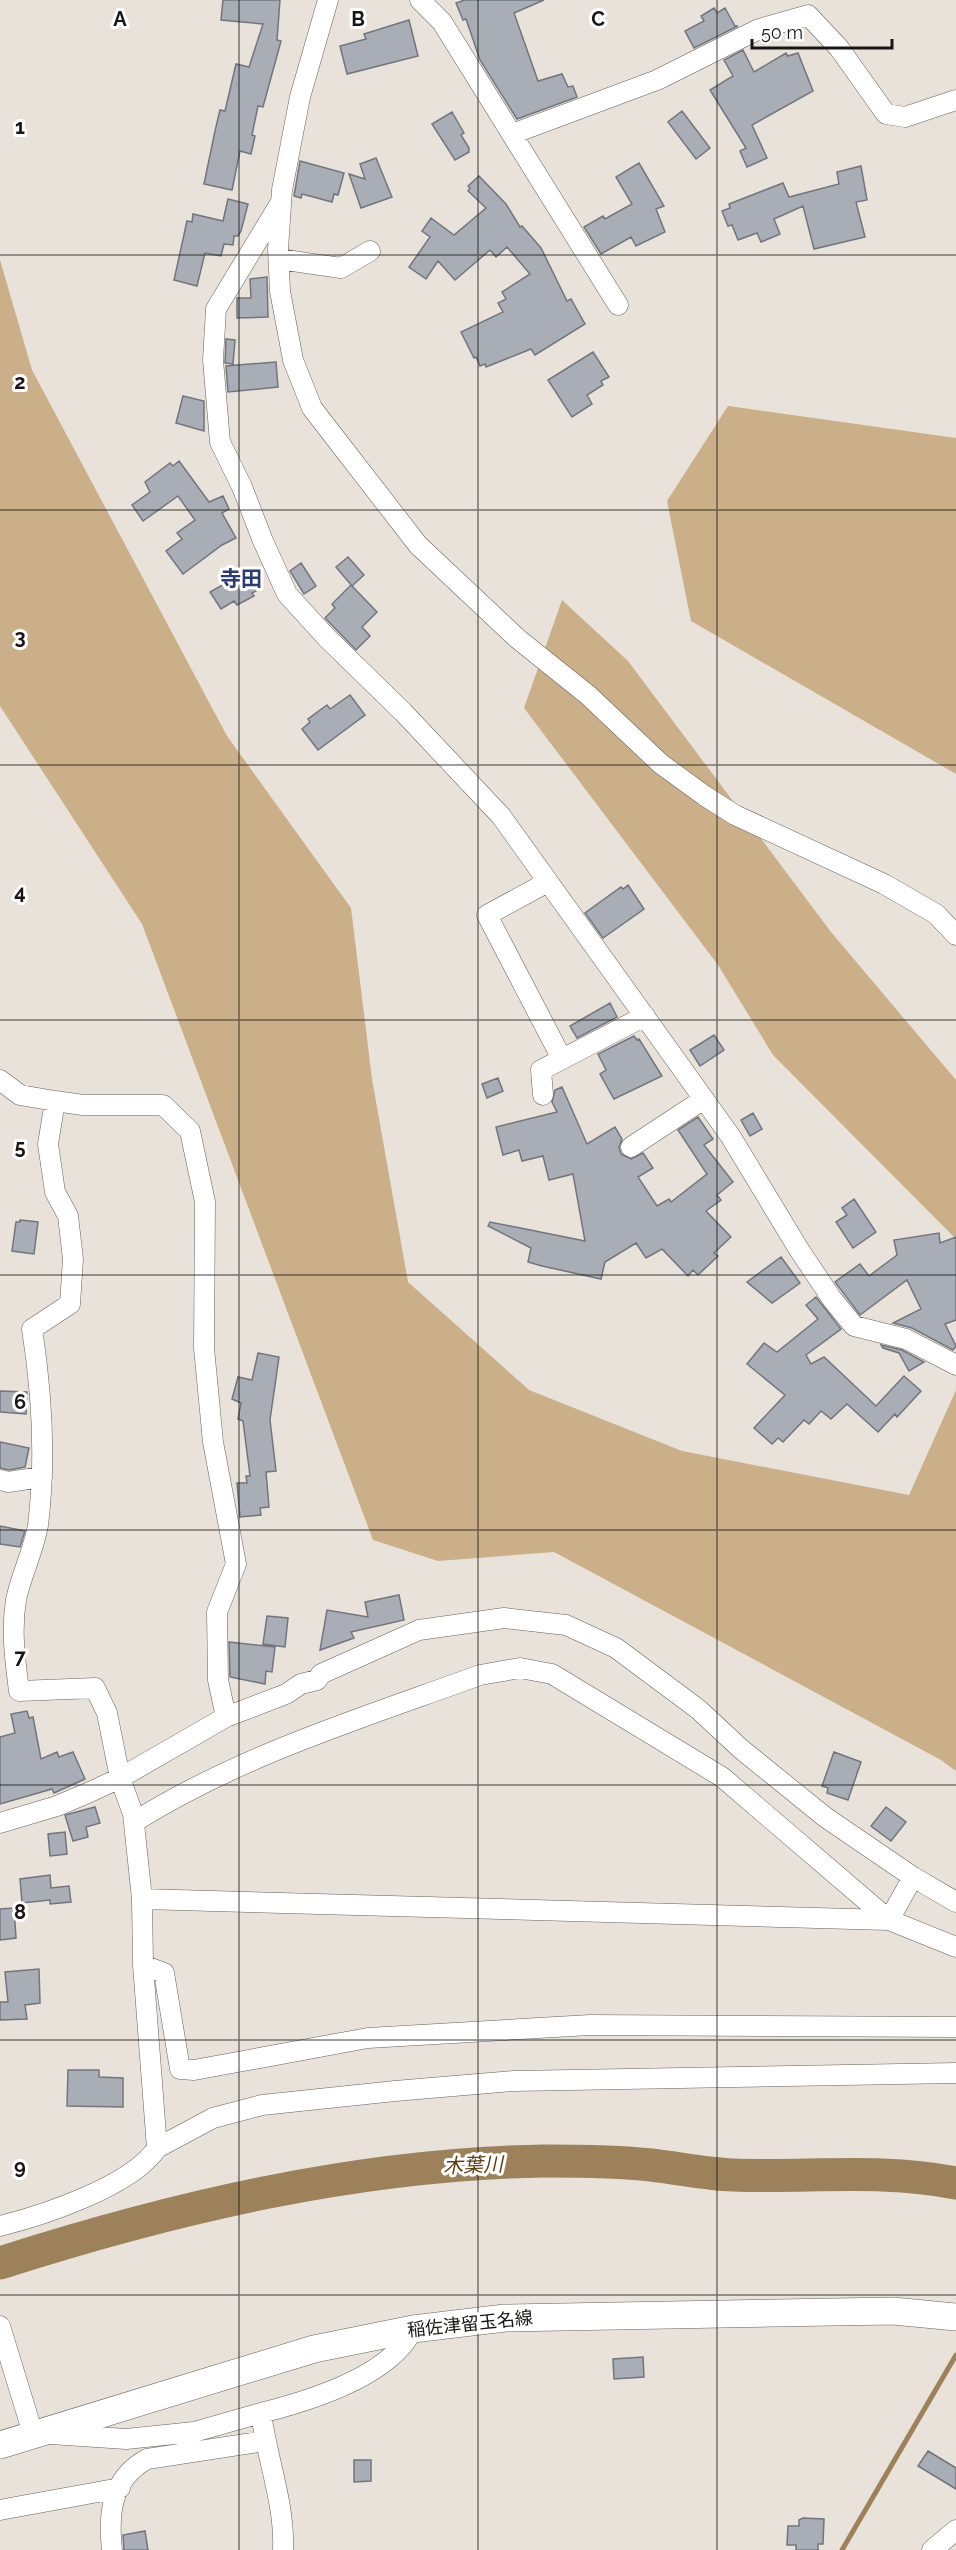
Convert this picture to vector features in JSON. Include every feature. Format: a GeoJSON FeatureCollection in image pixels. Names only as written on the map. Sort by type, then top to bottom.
{"type":"FeatureCollection","features":[{"type":"Feature","properties":{"kind":"main road","name":"稲佐津留玉名線"},"geometry":{"type":"LineString","coordinates":[[0,2445],[34,2428],[314,2349],[413,2329],[505,2318],[893,2311],[956,2317]]}},
{"type":"Feature","properties":{"kind":"street"},"geometry":{"type":"LineString","coordinates":[[328,0],[300,97],[281,202],[280,291],[293,360],[312,408],[418,545],[518,639],[588,695],[661,764],[705,796],[746,820],[884,884],[936,914],[956,935]]}},
{"type":"Feature","properties":{"kind":"street"},"geometry":{"type":"LineString","coordinates":[[420,0],[442,22],[618,305]]}},
{"type":"Feature","properties":{"kind":"street"},"geometry":{"type":"LineString","coordinates":[[512,134],[657,80],[759,29],[808,15],[839,48],[886,114],[905,117],[956,100]]}},
{"type":"Feature","properties":{"kind":"street"},"geometry":{"type":"LineString","coordinates":[[281,202],[216,309],[213,360],[220,442],[242,487],[262,541],[287,594],[501,816],[546,883],[731,1137],[826,1291],[854,1326],[906,1339],[956,1365]]}},
{"type":"Feature","properties":{"kind":"street"},"geometry":{"type":"LineString","coordinates":[[279,259],[342,267],[370,251]]}},
{"type":"Feature","properties":{"kind":"street"},"geometry":{"type":"LineString","coordinates":[[546,883],[487,915],[562,1059]]}},
{"type":"Feature","properties":{"kind":"street"},"geometry":{"type":"LineString","coordinates":[[543,1095],[541,1070],[645,1016]]}},
{"type":"Feature","properties":{"kind":"street"},"geometry":{"type":"LineString","coordinates":[[0,1080],[20,1095],[55,1101],[83,1105],[163,1105],[190,1131],[205,1202],[204,1348],[213,1442],[236,1564],[217,1612],[218,1680],[226,1717]]}},
{"type":"Feature","properties":{"kind":"street"},"geometry":{"type":"LineString","coordinates":[[631,1147],[704,1099]]}},
{"type":"Feature","properties":{"kind":"street"},"geometry":{"type":"LineString","coordinates":[[55,1101],[48,1144],[55,1192],[68,1216],[73,1259],[70,1304],[33,1329],[39,1378],[42,1477],[37,1527],[17,1598],[12,1635],[19,1691],[95,1688],[107,1713],[120,1778],[134,1822],[142,1899],[143,1965],[157,2148]]}},
{"type":"Feature","properties":{"kind":"street"},"geometry":{"type":"LineString","coordinates":[[0,1480],[9,1482],[42,1477]]}},
{"type":"Feature","properties":{"kind":"street"},"geometry":{"type":"LineString","coordinates":[[0,1823],[57,1806],[120,1778],[226,1717],[286,1694],[301,1684],[317,1680],[321,1674],[419,1630],[504,1618],[566,1625],[616,1648],[698,1709],[741,1749],[825,1816],[913,1877],[956,1902]]}},
{"type":"Feature","properties":{"kind":"street"},"geometry":{"type":"LineString","coordinates":[[134,1822],[176,1796],[248,1762],[480,1675],[520,1668],[552,1674],[722,1777],[889,1920],[956,1947]]}},
{"type":"Feature","properties":{"kind":"street"},"geometry":{"type":"LineString","coordinates":[[889,1920],[913,1877]]}},
{"type":"Feature","properties":{"kind":"street"},"geometry":{"type":"LineString","coordinates":[[142,1899],[889,1920]]}},
{"type":"Feature","properties":{"kind":"street"},"geometry":{"type":"LineString","coordinates":[[143,1965],[164,1973],[180,2069],[194,2070],[368,2038],[590,2025],[956,2027]]}},
{"type":"Feature","properties":{"kind":"street"},"geometry":{"type":"LineString","coordinates":[[0,2226],[48,2214],[90,2195],[148,2162],[157,2148],[213,2118],[262,2105],[514,2081],[956,2073]]}},
{"type":"Feature","properties":{"kind":"street"},"geometry":{"type":"LineString","coordinates":[[0,2326],[34,2428],[126,2439],[194,2432],[298,2404],[351,2383],[405,2345],[413,2329]]}},
{"type":"Feature","properties":{"kind":"street"},"geometry":{"type":"LineString","coordinates":[[261,2413],[284,2526],[283,2550]]}},
{"type":"Feature","properties":{"kind":"street"},"geometry":{"type":"LineString","coordinates":[[112,2550],[110,2526],[112,2501],[134,2467],[147,2459],[265,2441]]}},
{"type":"Feature","properties":{"kind":"street"},"geometry":{"type":"LineString","coordinates":[[0,2510],[120,2488]]}},
{"type":"Feature","properties":{"kind":"street"},"geometry":{"type":"LineString","coordinates":[[932,2550],[956,2530]]}},
{"type":"Feature","properties":{"kind":"shaded area"},"geometry":{"type":"Polygon","coordinates":[[[0,260],[32,370],[227,736],[351,908],[372,1079],[408,1282],[529,1390],[682,1451],[909,1495],[956,1390],[956,1771],[941,1760],[554,1552],[438,1561],[373,1540],[142,924],[0,706],[0,260]]]}},
{"type":"Feature","properties":{"kind":"shaded area"},"geometry":{"type":"Polygon","coordinates":[[[728,406],[956,438],[956,774],[691,621],[667,501],[728,406]]]}},
{"type":"Feature","properties":{"kind":"shaded area"},"geometry":{"type":"Polygon","coordinates":[[[562,600],[628,661],[831,932],[956,1080],[956,1239],[773,1055],[718,965],[524,708],[562,600]]]}},
{"type":"Feature","properties":{"kind":"building"},"geometry":{"type":"Polygon","coordinates":[[[223,0],[280,0],[277,40],[281,41],[263,107],[258,106],[251,154],[240,151],[232,190],[204,184],[220,110],[225,111],[236,64],[249,67],[263,24],[221,20],[223,0]]]}},
{"type":"Feature","properties":{"kind":"building"},"geometry":{"type":"Polygon","coordinates":[[[465,0],[544,0],[514,13],[538,81],[562,74],[568,87],[573,86],[577,97],[517,119],[480,60],[466,19],[463,20],[456,3],[465,0]]]}},
{"type":"Feature","properties":{"kind":"building"},"geometry":{"type":"Polygon","coordinates":[[[714,8],[717,13],[725,8],[735,26],[738,26],[694,48],[685,31],[704,21],[701,16],[714,8]]]}},
{"type":"Feature","properties":{"kind":"building"},"geometry":{"type":"Polygon","coordinates":[[[409,20],[418,56],[347,74],[340,46],[366,39],[364,34],[409,20]]]}},
{"type":"Feature","properties":{"kind":"building"},"geometry":{"type":"Polygon","coordinates":[[[743,50],[754,72],[786,53],[788,56],[798,53],[813,91],[752,125],[767,158],[747,167],[740,151],[746,148],[710,90],[733,76],[724,60],[743,50]]]}},
{"type":"Feature","properties":{"kind":"building"},"geometry":{"type":"Polygon","coordinates":[[[682,111],[710,148],[696,159],[668,122],[682,111]]]}},
{"type":"Feature","properties":{"kind":"building"},"geometry":{"type":"Polygon","coordinates":[[[452,112],[464,133],[461,135],[469,148],[469,152],[455,160],[432,124],[452,112]]]}},
{"type":"Feature","properties":{"kind":"building"},"geometry":{"type":"Polygon","coordinates":[[[376,158],[392,197],[361,208],[349,174],[365,179],[360,164],[376,158]]]}},
{"type":"Feature","properties":{"kind":"building"},"geometry":{"type":"Polygon","coordinates":[[[300,161],[344,173],[338,195],[334,194],[332,202],[302,194],[301,198],[294,196],[300,161]]]}},
{"type":"Feature","properties":{"kind":"building"},"geometry":{"type":"Polygon","coordinates":[[[639,163],[664,206],[656,209],[665,232],[636,246],[631,237],[601,254],[584,227],[603,216],[605,219],[632,204],[616,177],[639,163]]]}},
{"type":"Feature","properties":{"kind":"building"},"geometry":{"type":"Polygon","coordinates":[[[861,166],[867,200],[856,202],[865,237],[814,249],[803,206],[774,219],[780,234],[761,242],[757,233],[738,240],[732,225],[728,226],[722,211],[730,208],[729,204],[783,183],[789,197],[839,184],[837,172],[861,166]]]}},
{"type":"Feature","properties":{"kind":"building"},"geometry":{"type":"Polygon","coordinates":[[[479,176],[506,204],[520,227],[522,226],[541,248],[567,301],[571,299],[585,324],[535,355],[531,349],[486,367],[485,364],[480,366],[476,357],[474,358],[461,332],[503,312],[498,303],[506,299],[502,292],[530,274],[507,247],[496,257],[490,250],[455,280],[438,261],[426,279],[409,267],[430,237],[422,231],[431,218],[454,235],[486,208],[468,191],[470,188],[468,186],[479,176]]]}},
{"type":"Feature","properties":{"kind":"building"},"geometry":{"type":"Polygon","coordinates":[[[228,199],[248,204],[241,231],[238,236],[234,236],[233,245],[224,244],[221,256],[205,253],[197,286],[174,280],[187,221],[192,222],[193,214],[223,221],[228,199]]]}},
{"type":"Feature","properties":{"kind":"building"},"geometry":{"type":"Polygon","coordinates":[[[267,277],[268,317],[237,318],[237,298],[251,298],[250,279],[267,277]]]}},
{"type":"Feature","properties":{"kind":"building"},"geometry":{"type":"Polygon","coordinates":[[[226,339],[235,340],[233,364],[225,363],[226,339]]]}},
{"type":"Feature","properties":{"kind":"building"},"geometry":{"type":"Polygon","coordinates":[[[593,352],[609,377],[601,381],[603,385],[587,395],[592,404],[572,417],[548,380],[593,352]]]}},
{"type":"Feature","properties":{"kind":"building"},"geometry":{"type":"Polygon","coordinates":[[[276,362],[278,387],[228,392],[226,366],[276,362]]]}},
{"type":"Feature","properties":{"kind":"building"},"geometry":{"type":"Polygon","coordinates":[[[183,396],[204,401],[204,431],[176,423],[183,396]]]}},
{"type":"Feature","properties":{"kind":"building"},"geometry":{"type":"Polygon","coordinates":[[[179,461],[209,502],[223,496],[229,509],[222,513],[236,538],[222,545],[183,574],[166,551],[182,539],[177,533],[195,520],[178,496],[143,521],[132,505],[150,492],[145,482],[170,463],[173,466],[179,461]]]}},
{"type":"Feature","properties":{"kind":"building"},"geometry":{"type":"Polygon","coordinates":[[[348,557],[364,575],[352,586],[336,567],[348,557]]]}},
{"type":"Feature","properties":{"kind":"building"},"geometry":{"type":"Polygon","coordinates":[[[301,563],[316,586],[304,594],[290,571],[301,563]]]}},
{"type":"Feature","properties":{"kind":"building"},"geometry":{"type":"Polygon","coordinates":[[[247,571],[258,590],[252,593],[254,596],[237,605],[234,601],[221,609],[210,592],[247,571]]]}},
{"type":"Feature","properties":{"kind":"building"},"geometry":{"type":"Polygon","coordinates":[[[351,585],[377,612],[362,627],[370,636],[356,650],[325,618],[335,608],[332,604],[351,585]]]}},
{"type":"Feature","properties":{"kind":"building"},"geometry":{"type":"Polygon","coordinates":[[[350,695],[365,715],[318,750],[302,729],[310,722],[308,719],[327,705],[330,709],[350,695]]]}},
{"type":"Feature","properties":{"kind":"building"},"geometry":{"type":"Polygon","coordinates":[[[628,885],[644,909],[603,938],[585,913],[621,887],[623,889],[628,885]]]}},
{"type":"Feature","properties":{"kind":"building"},"geometry":{"type":"Polygon","coordinates":[[[610,1003],[617,1017],[577,1038],[570,1026],[610,1003]]]}},
{"type":"Feature","properties":{"kind":"building"},"geometry":{"type":"Polygon","coordinates":[[[714,1035],[724,1050],[700,1066],[690,1050],[714,1035]]]}},
{"type":"Feature","properties":{"kind":"building"},"geometry":{"type":"Polygon","coordinates":[[[634,1036],[637,1040],[639,1039],[662,1076],[614,1099],[600,1074],[606,1070],[598,1054],[634,1036]]]}},
{"type":"Feature","properties":{"kind":"building"},"geometry":{"type":"Polygon","coordinates":[[[498,1078],[503,1091],[487,1098],[482,1084],[498,1078]]]}},
{"type":"Feature","properties":{"kind":"building"},"geometry":{"type":"Polygon","coordinates":[[[562,1087],[587,1144],[615,1127],[622,1139],[619,1147],[621,1154],[631,1159],[643,1153],[653,1168],[638,1177],[657,1206],[669,1199],[671,1202],[707,1174],[678,1130],[698,1117],[713,1139],[704,1145],[733,1182],[717,1195],[721,1200],[706,1211],[731,1237],[714,1253],[718,1256],[698,1275],[693,1270],[688,1276],[662,1249],[646,1258],[636,1243],[605,1262],[601,1279],[542,1266],[528,1262],[531,1248],[488,1226],[490,1222],[585,1241],[573,1174],[549,1180],[543,1156],[522,1161],[519,1150],[503,1155],[496,1127],[557,1112],[552,1102],[555,1090],[562,1087]]]}},
{"type":"Feature","properties":{"kind":"building"},"geometry":{"type":"Polygon","coordinates":[[[753,1113],[762,1129],[750,1136],[741,1120],[753,1113]]]}},
{"type":"Feature","properties":{"kind":"building"},"geometry":{"type":"Polygon","coordinates":[[[854,1199],[876,1232],[853,1248],[836,1222],[847,1215],[842,1208],[854,1199]]]}},
{"type":"Feature","properties":{"kind":"building"},"geometry":{"type":"Polygon","coordinates":[[[20,1220],[38,1222],[34,1254],[12,1251],[16,1222],[20,1220]]]}},
{"type":"Feature","properties":{"kind":"building"},"geometry":{"type":"Polygon","coordinates":[[[939,1233],[940,1243],[956,1237],[956,1320],[945,1324],[956,1346],[953,1350],[912,1328],[893,1323],[921,1309],[907,1280],[860,1315],[835,1282],[860,1264],[869,1276],[897,1255],[894,1240],[939,1233]]]}},
{"type":"Feature","properties":{"kind":"building"},"geometry":{"type":"Polygon","coordinates":[[[781,1257],[800,1283],[772,1303],[747,1282],[781,1257]]]}},
{"type":"Feature","properties":{"kind":"building"},"geometry":{"type":"Polygon","coordinates":[[[816,1297],[841,1329],[806,1355],[811,1364],[824,1357],[876,1406],[904,1376],[921,1391],[897,1417],[895,1414],[878,1432],[847,1404],[831,1419],[821,1411],[809,1424],[804,1420],[783,1442],[778,1438],[772,1444],[754,1428],[785,1395],[747,1364],[764,1343],[777,1352],[818,1319],[806,1305],[816,1297]]]}},
{"type":"Feature","properties":{"kind":"building"},"geometry":{"type":"Polygon","coordinates":[[[881,1345],[902,1350],[924,1362],[909,1371],[899,1353],[883,1348],[881,1345]]]}},
{"type":"Feature","properties":{"kind":"building"},"geometry":{"type":"Polygon","coordinates":[[[258,1353],[279,1357],[270,1420],[276,1471],[266,1472],[269,1507],[260,1508],[261,1515],[240,1517],[237,1483],[247,1483],[246,1476],[250,1476],[243,1421],[238,1419],[241,1403],[232,1399],[238,1377],[252,1380],[258,1353]]]}},
{"type":"Feature","properties":{"kind":"building"},"geometry":{"type":"Polygon","coordinates":[[[0,1391],[27,1392],[26,1414],[0,1412],[0,1391]]]}},
{"type":"Feature","properties":{"kind":"building"},"geometry":{"type":"Polygon","coordinates":[[[0,1442],[29,1448],[25,1467],[9,1470],[0,1468],[0,1442]]]}},
{"type":"Feature","properties":{"kind":"building"},"geometry":{"type":"Polygon","coordinates":[[[0,1526],[25,1531],[20,1547],[0,1544],[0,1526]]]}},
{"type":"Feature","properties":{"kind":"building"},"geometry":{"type":"Polygon","coordinates":[[[399,1595],[404,1620],[351,1632],[354,1638],[320,1650],[327,1610],[368,1617],[365,1602],[399,1595]]]}},
{"type":"Feature","properties":{"kind":"building"},"geometry":{"type":"Polygon","coordinates":[[[267,1616],[288,1618],[285,1647],[263,1644],[267,1616]]]}},
{"type":"Feature","properties":{"kind":"building"},"geometry":{"type":"Polygon","coordinates":[[[229,1642],[275,1647],[272,1672],[266,1671],[265,1684],[230,1677],[229,1642]]]}},
{"type":"Feature","properties":{"kind":"building"},"geometry":{"type":"Polygon","coordinates":[[[27,1711],[29,1718],[33,1717],[41,1759],[57,1752],[59,1757],[73,1752],[85,1779],[54,1793],[52,1789],[0,1804],[0,1737],[15,1733],[11,1714],[27,1711]]]}},
{"type":"Feature","properties":{"kind":"building"},"geometry":{"type":"Polygon","coordinates":[[[834,1752],[861,1762],[848,1800],[827,1793],[828,1788],[822,1786],[834,1752]]]}},
{"type":"Feature","properties":{"kind":"building"},"geometry":{"type":"Polygon","coordinates":[[[95,1807],[100,1823],[86,1827],[88,1837],[73,1841],[65,1815],[95,1807]]]}},
{"type":"Feature","properties":{"kind":"building"},"geometry":{"type":"Polygon","coordinates":[[[886,1807],[906,1822],[891,1841],[871,1826],[886,1807]]]}},
{"type":"Feature","properties":{"kind":"building"},"geometry":{"type":"Polygon","coordinates":[[[65,1832],[67,1854],[50,1856],[48,1834],[65,1832]]]}},
{"type":"Feature","properties":{"kind":"building"},"geometry":{"type":"Polygon","coordinates":[[[50,1875],[51,1888],[69,1886],[71,1902],[50,1904],[50,1900],[22,1903],[20,1879],[50,1875]]]}},
{"type":"Feature","properties":{"kind":"building"},"geometry":{"type":"Polygon","coordinates":[[[14,1908],[16,1938],[0,1940],[0,1909],[14,1908]]]}},
{"type":"Feature","properties":{"kind":"building"},"geometry":{"type":"Polygon","coordinates":[[[39,1969],[40,2003],[25,2005],[27,2019],[0,2020],[0,2002],[8,2002],[5,1972],[39,1969]]]}},
{"type":"Feature","properties":{"kind":"building"},"geometry":{"type":"Polygon","coordinates":[[[68,2070],[99,2070],[99,2077],[123,2078],[123,2107],[67,2106],[68,2070]]]}},
{"type":"Feature","properties":{"kind":"building"},"geometry":{"type":"Polygon","coordinates":[[[643,2357],[644,2377],[614,2379],[613,2359],[643,2357]]]}},
{"type":"Feature","properties":{"kind":"building"},"geometry":{"type":"Polygon","coordinates":[[[928,2451],[956,2468],[956,2489],[918,2466],[928,2451]]]}},
{"type":"Feature","properties":{"kind":"building"},"geometry":{"type":"Polygon","coordinates":[[[354,2460],[371,2460],[371,2481],[354,2482],[354,2460]]]}},
{"type":"Feature","properties":{"kind":"building"},"geometry":{"type":"Polygon","coordinates":[[[803,2518],[824,2519],[823,2544],[818,2544],[818,2550],[796,2550],[796,2545],[787,2545],[788,2526],[799,2526],[799,2520],[803,2518]]]}},
{"type":"Feature","properties":{"kind":"building"},"geometry":{"type":"Polygon","coordinates":[[[145,2531],[148,2550],[124,2550],[123,2535],[145,2531]]]}},
{"type":"Feature","properties":{"kind":"waterway","name":"木葉川"},"geometry":{"type":"LineString","coordinates":[[0,2263],[133,2224],[268,2192],[406,2170],[475,2164],[544,2161],[611,2162],[723,2174],[900,2176],[956,2183]]}},
{"type":"Feature","properties":{"kind":"waterway"},"geometry":{"type":"LineString","coordinates":[[842,2550],[956,2355]]}},
{"type":"Feature","properties":{"kind":"district","name":"寺田"},"geometry":{"type":"Point","coordinates":[241,579]}}]}
